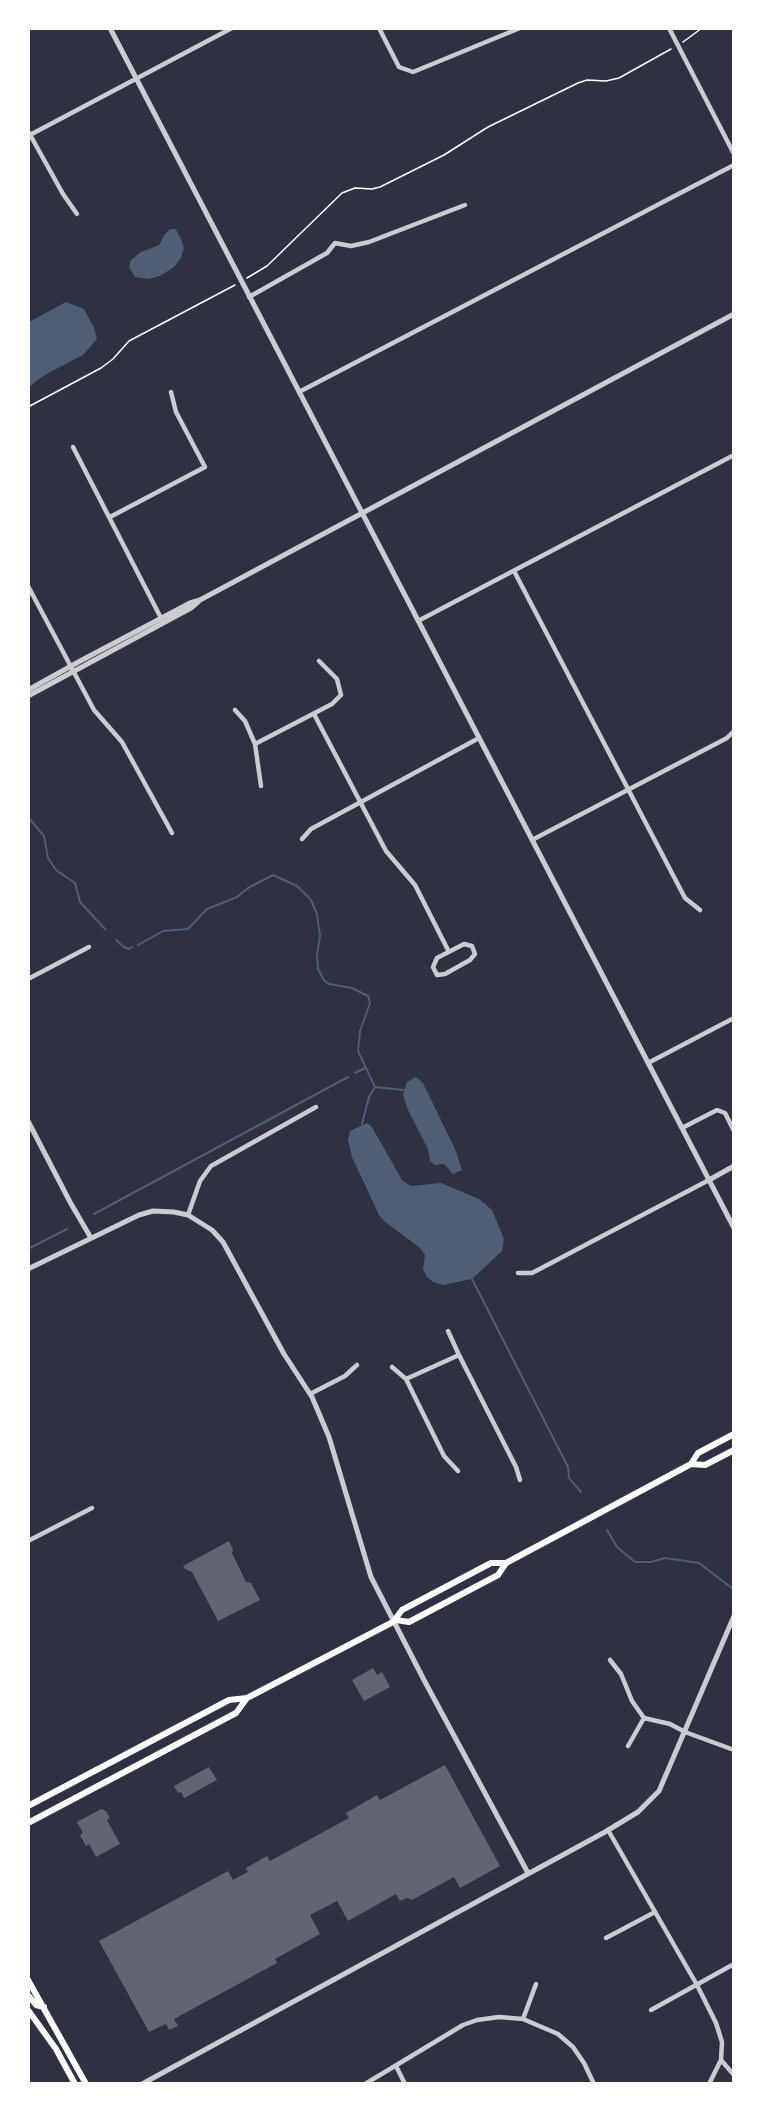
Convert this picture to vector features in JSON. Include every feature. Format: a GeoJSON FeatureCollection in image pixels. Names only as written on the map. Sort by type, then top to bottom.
{"type":"FeatureCollection","features":[{"type":"Feature","properties":{"kind":"main road"},"geometry":{"type":"LineString","coordinates":[[28,1806],[230,1700],[247,1698],[395,1621],[402,1610],[480,1568],[491,1563],[506,1563],[691,1464],[698,1453],[734,1434]]}},
{"type":"Feature","properties":{"kind":"main road"},"geometry":{"type":"LineString","coordinates":[[691,1464],[705,1465],[734,1450]]}},
{"type":"Feature","properties":{"kind":"main road"},"geometry":{"type":"LineString","coordinates":[[395,1621],[409,1622],[498,1575],[506,1563]]}},
{"type":"Feature","properties":{"kind":"main road"},"geometry":{"type":"LineString","coordinates":[[28,1823],[236,1713],[247,1698]]}},
{"type":"Feature","properties":{"kind":"main road"},"geometry":{"type":"LineString","coordinates":[[28,1980],[86,2084]]}},
{"type":"Feature","properties":{"kind":"main road"},"geometry":{"type":"LineString","coordinates":[[28,1995],[36,2005],[44,2007]]}},
{"type":"Feature","properties":{"kind":"main road"},"geometry":{"type":"LineString","coordinates":[[28,2010],[56,2049],[75,2084]]}},
{"type":"Feature","properties":{"kind":"street"},"geometry":{"type":"LineString","coordinates":[[110,28],[734,1228]]}},
{"type":"Feature","properties":{"kind":"street"},"geometry":{"type":"LineString","coordinates":[[77,214],[29,134],[136,80],[221,31],[232,28]]}},
{"type":"Feature","properties":{"kind":"street"},"geometry":{"type":"LineString","coordinates":[[379,28],[399,67],[413,72],[520,28]]}},
{"type":"Feature","properties":{"kind":"street"},"geometry":{"type":"LineString","coordinates":[[669,28],[734,154]]}},
{"type":"Feature","properties":{"kind":"street"},"geometry":{"type":"LineString","coordinates":[[298,392],[734,165]]}},
{"type":"Feature","properties":{"kind":"street"},"geometry":{"type":"LineString","coordinates":[[249,297],[327,254],[335,243],[351,246],[369,242],[465,205]]}},
{"type":"Feature","properties":{"kind":"street"},"geometry":{"type":"LineString","coordinates":[[28,696],[190,603],[200,600],[362,514],[734,314]]}},
{"type":"Feature","properties":{"kind":"street"},"geometry":{"type":"LineString","coordinates":[[110,517],[205,467],[176,412],[171,392]]}},
{"type":"Feature","properties":{"kind":"street"},"geometry":{"type":"LineString","coordinates":[[73,447],[162,620]]}},
{"type":"Feature","properties":{"kind":"street"},"geometry":{"type":"LineString","coordinates":[[418,621],[734,455]]}},
{"type":"Feature","properties":{"kind":"street"},"geometry":{"type":"LineString","coordinates":[[514,571],[686,898],[700,910]]}},
{"type":"Feature","properties":{"kind":"street"},"geometry":{"type":"LineString","coordinates":[[28,586],[94,710],[122,742],[172,833]]}},
{"type":"Feature","properties":{"kind":"street"},"geometry":{"type":"LineString","coordinates":[[255,744],[332,704],[341,695],[338,679],[319,661]]}},
{"type":"Feature","properties":{"kind":"street"},"geometry":{"type":"LineString","coordinates":[[28,690],[72,669]]}},
{"type":"Feature","properties":{"kind":"street"},"geometry":{"type":"LineString","coordinates":[[235,710],[245,721],[255,744],[261,786]]}},
{"type":"Feature","properties":{"kind":"street"},"geometry":{"type":"LineString","coordinates":[[314,714],[386,851],[415,885],[449,952]]}},
{"type":"Feature","properties":{"kind":"street"},"geometry":{"type":"LineString","coordinates":[[532,840],[727,738],[734,731]]}},
{"type":"Feature","properties":{"kind":"street"},"geometry":{"type":"LineString","coordinates":[[302,839],[311,829],[479,738]]}},
{"type":"Feature","properties":{"kind":"street"},"geometry":{"type":"LineString","coordinates":[[464,944],[472,946],[475,954],[471,960],[446,974],[437,975],[433,967],[437,958],[449,952],[464,944]]}},
{"type":"Feature","properties":{"kind":"street"},"geometry":{"type":"LineString","coordinates":[[28,979],[89,947]]}},
{"type":"Feature","properties":{"kind":"street"},"geometry":{"type":"LineString","coordinates":[[648,1063],[734,1018]]}},
{"type":"Feature","properties":{"kind":"street"},"geometry":{"type":"LineString","coordinates":[[188,1215],[200,1181],[211,1166],[316,1107]]}},
{"type":"Feature","properties":{"kind":"street"},"geometry":{"type":"LineString","coordinates":[[682,1128],[717,1110],[731,1119],[734,1131]]}},
{"type":"Feature","properties":{"kind":"street"},"geometry":{"type":"LineString","coordinates":[[28,1120],[92,1238]]}},
{"type":"Feature","properties":{"kind":"street"},"geometry":{"type":"LineString","coordinates":[[518,1273],[532,1273],[734,1166]]}},
{"type":"Feature","properties":{"kind":"street"},"geometry":{"type":"LineString","coordinates":[[28,1269],[139,1215],[153,1211],[188,1215],[212,1230],[223,1242],[284,1354],[310,1394],[329,1437],[371,1577],[528,1873]]}},
{"type":"Feature","properties":{"kind":"street"},"geometry":{"type":"LineString","coordinates":[[448,1331],[516,1467],[520,1480]]}},
{"type":"Feature","properties":{"kind":"street"},"geometry":{"type":"LineString","coordinates":[[406,1379],[459,1355]]}},
{"type":"Feature","properties":{"kind":"street"},"geometry":{"type":"LineString","coordinates":[[310,1394],[345,1376],[357,1365]]}},
{"type":"Feature","properties":{"kind":"street"},"geometry":{"type":"LineString","coordinates":[[392,1367],[406,1379],[444,1456],[458,1471]]}},
{"type":"Feature","properties":{"kind":"street"},"geometry":{"type":"LineString","coordinates":[[28,1541],[92,1508]]}},
{"type":"Feature","properties":{"kind":"street"},"geometry":{"type":"LineString","coordinates":[[142,2084],[609,1830],[638,1812],[659,1791],[734,1616]]}},
{"type":"Feature","properties":{"kind":"street"},"geometry":{"type":"LineString","coordinates":[[610,1660],[621,1674],[632,1701],[644,1718],[670,1724],[734,1750]]}},
{"type":"Feature","properties":{"kind":"street"},"geometry":{"type":"LineString","coordinates":[[628,1746],[644,1718]]}},
{"type":"Feature","properties":{"kind":"street"},"geometry":{"type":"LineString","coordinates":[[609,1830],[697,1985],[716,2023],[722,2042],[721,2060],[709,2084]]}},
{"type":"Feature","properties":{"kind":"street"},"geometry":{"type":"LineString","coordinates":[[606,1938],[655,1912]]}},
{"type":"Feature","properties":{"kind":"street"},"geometry":{"type":"LineString","coordinates":[[651,2010],[734,1964]]}},
{"type":"Feature","properties":{"kind":"street"},"geometry":{"type":"LineString","coordinates":[[523,2019],[536,1984]]}},
{"type":"Feature","properties":{"kind":"street"},"geometry":{"type":"LineString","coordinates":[[365,2084],[463,2025],[489,2017],[523,2019],[558,2034],[573,2047],[585,2063],[594,2084]]}},
{"type":"Feature","properties":{"kind":"street"},"geometry":{"type":"LineString","coordinates":[[721,2060],[734,2075]]}},
{"type":"Feature","properties":{"kind":"street"},"geometry":{"type":"LineString","coordinates":[[396,2066],[405,2084]]}},
{"type":"Feature","properties":{"kind":"path"},"geometry":{"type":"LineString","coordinates":[[683,42],[702,28]]}},
{"type":"Feature","properties":{"kind":"path"},"geometry":{"type":"LineString","coordinates":[[246,279],[267,266],[335,197],[342,193],[355,188],[380,187],[444,155],[488,127],[578,83],[587,80],[619,78],[671,48]]}},
{"type":"Feature","properties":{"kind":"path"},"geometry":{"type":"LineString","coordinates":[[28,407],[101,368],[113,359],[129,341],[236,284]]}},
{"type":"Feature","properties":{"kind":"water"},"geometry":{"type":"Polygon","coordinates":[[[170,229],[176,229],[181,239],[184,248],[181,258],[174,267],[160,276],[149,279],[135,277],[129,267],[131,260],[141,252],[159,245],[170,229]]]}},
{"type":"Feature","properties":{"kind":"water"},"geometry":{"type":"Polygon","coordinates":[[[66,302],[84,309],[97,339],[83,355],[43,376],[29,387],[29,322],[66,302]]]}},
{"type":"Feature","properties":{"kind":"water"},"geometry":{"type":"Polygon","coordinates":[[[416,1077],[423,1083],[455,1149],[462,1170],[453,1174],[444,1164],[435,1165],[430,1161],[428,1149],[408,1110],[403,1095],[407,1082],[416,1077]]]}},
{"type":"Feature","properties":{"kind":"water"},"geometry":{"type":"Polygon","coordinates":[[[367,1123],[372,1127],[402,1180],[411,1186],[441,1183],[479,1199],[492,1210],[504,1239],[502,1251],[472,1279],[443,1285],[433,1282],[423,1269],[425,1255],[420,1248],[379,1215],[352,1157],[348,1140],[350,1131],[367,1123]]]}},
{"type":"Feature","properties":{"kind":"building"},"geometry":{"type":"Polygon","coordinates":[[[229,1541],[233,1549],[232,1553],[246,1582],[251,1583],[260,1600],[218,1621],[192,1572],[183,1566],[229,1541]]]}},
{"type":"Feature","properties":{"kind":"building"},"geometry":{"type":"Polygon","coordinates":[[[373,1668],[377,1675],[382,1672],[390,1687],[364,1701],[352,1680],[373,1668]]]}},
{"type":"Feature","properties":{"kind":"building"},"geometry":{"type":"Polygon","coordinates":[[[445,1765],[500,1866],[460,1888],[454,1877],[412,1900],[407,1898],[400,1901],[396,1894],[348,1921],[337,1901],[310,1915],[320,1934],[275,1959],[277,1963],[174,2019],[178,2026],[169,2030],[166,2024],[149,2032],[99,1941],[228,1871],[233,1880],[248,1872],[246,1868],[267,1856],[270,1861],[349,1818],[346,1813],[377,1795],[380,1800],[445,1765]]]}},
{"type":"Feature","properties":{"kind":"building"},"geometry":{"type":"Polygon","coordinates":[[[209,1767],[217,1780],[184,1798],[181,1792],[178,1793],[174,1786],[209,1767]]]}},
{"type":"Feature","properties":{"kind":"building"},"geometry":{"type":"Polygon","coordinates":[[[101,1809],[106,1811],[110,1818],[107,1820],[120,1844],[96,1857],[89,1844],[86,1846],[80,1835],[83,1833],[77,1822],[101,1809]]]}},
{"type":"Feature","properties":{"kind":"waterway"},"geometry":{"type":"LineString","coordinates":[[28,817],[44,836],[48,858],[56,870],[75,883],[80,902],[105,929]]}},
{"type":"Feature","properties":{"kind":"waterway"},"geometry":{"type":"LineString","coordinates":[[138,945],[163,931],[188,929],[207,909],[237,897],[248,888],[273,875],[297,886],[311,900],[317,914],[320,936],[317,955],[318,969],[324,980],[329,984],[352,988],[368,996],[370,1003],[360,1031],[358,1051],[375,1087],[404,1090]]}},
{"type":"Feature","properties":{"kind":"waterway"},"geometry":{"type":"LineString","coordinates":[[116,940],[124,947],[129,949],[132,947]]}},
{"type":"Feature","properties":{"kind":"waterway"},"geometry":{"type":"LineString","coordinates":[[355,1073],[365,1068]]}},
{"type":"Feature","properties":{"kind":"waterway"},"geometry":{"type":"LineString","coordinates":[[94,1214],[348,1077]]}},
{"type":"Feature","properties":{"kind":"waterway"},"geometry":{"type":"LineString","coordinates":[[362,1124],[369,1097],[375,1087]]}},
{"type":"Feature","properties":{"kind":"waterway"},"geometry":{"type":"LineString","coordinates":[[28,1249],[67,1229]]}},
{"type":"Feature","properties":{"kind":"waterway"},"geometry":{"type":"LineString","coordinates":[[472,1279],[568,1467],[569,1478],[581,1492]]}},
{"type":"Feature","properties":{"kind":"waterway"},"geometry":{"type":"LineString","coordinates":[[607,1530],[617,1547],[635,1562],[651,1562],[665,1558],[699,1563],[733,1589]]}}]}
